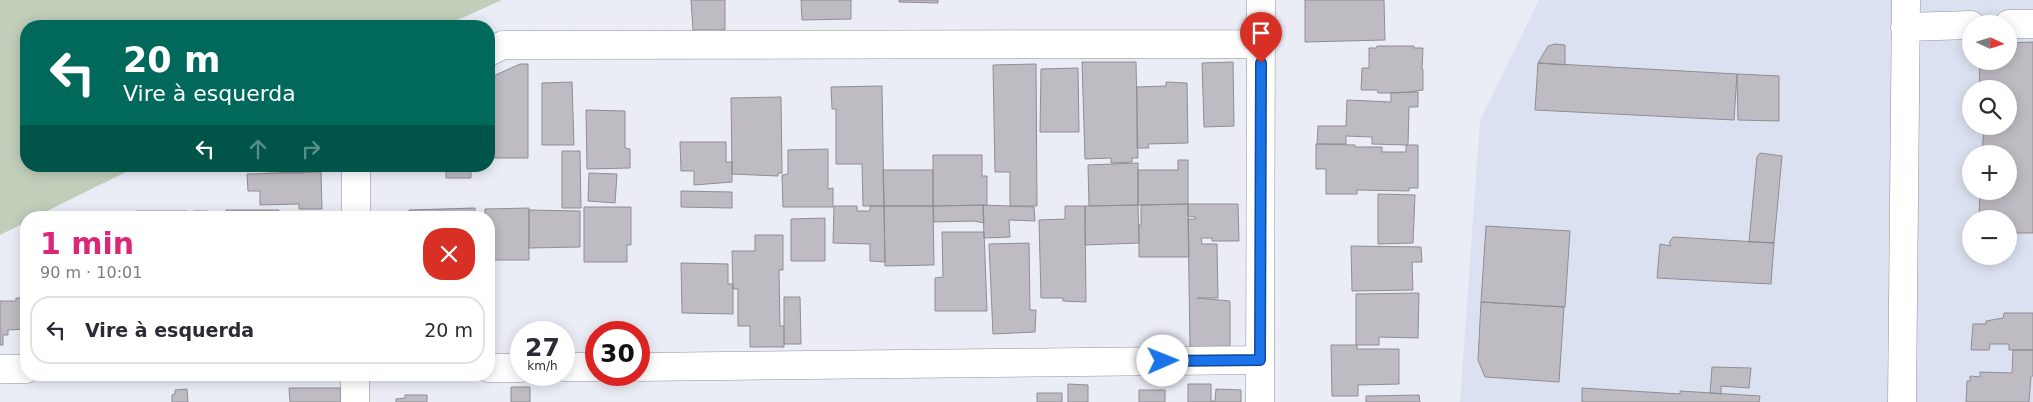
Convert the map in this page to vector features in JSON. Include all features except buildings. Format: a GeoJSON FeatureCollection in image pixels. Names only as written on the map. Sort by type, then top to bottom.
{"type":"FeatureCollection","features":[{"type":"Feature","properties":{"kind":"street"},"geometry":{"type":"LineString","coordinates":[[1260,402],[1261,0]]}},
{"type":"Feature","properties":{"kind":"street"},"geometry":{"type":"LineString","coordinates":[[1902,402],[1906,0]]}},
{"type":"Feature","properties":{"kind":"street"},"geometry":{"type":"LineString","coordinates":[[2018,24],[2033,24]]}},
{"type":"Feature","properties":{"kind":"street"},"geometry":{"type":"LineString","coordinates":[[1905,27],[1962,25]]}},
{"type":"Feature","properties":{"kind":"street"},"geometry":{"type":"LineString","coordinates":[[495,49],[503,45],[513,44],[1261,44]]}},
{"type":"Feature","properties":{"kind":"street"},"geometry":{"type":"LineString","coordinates":[[356,172],[356,211]]}},
{"type":"Feature","properties":{"kind":"street"},"geometry":{"type":"LineString","coordinates":[[650,366],[1260,360]]}},
{"type":"Feature","properties":{"kind":"street"},"geometry":{"type":"LineString","coordinates":[[495,368],[510,368]]}},
{"type":"Feature","properties":{"kind":"street"},"geometry":{"type":"LineString","coordinates":[[0,369],[20,369]]}},
{"type":"Feature","properties":{"kind":"street"},"geometry":{"type":"LineString","coordinates":[[355,381],[355,402]]}},
{"type":"Feature","properties":{"kind":"shaded area"},"geometry":{"type":"Polygon","coordinates":[[[1539,0],[2033,0],[2033,402],[1460,402],[1480,120],[1539,0]]]}},
{"type":"Feature","properties":{"kind":"green space"},"geometry":{"type":"Polygon","coordinates":[[[0,0],[502,0],[457,20],[20,20],[20,172],[126,172],[47,211],[20,211],[20,225],[0,235],[0,0]]]}},
{"type":"Feature","properties":{"kind":"route"},"geometry":{"type":"LineString","coordinates":[[1163,361],[1260,360],[1261,63]]}}]}
